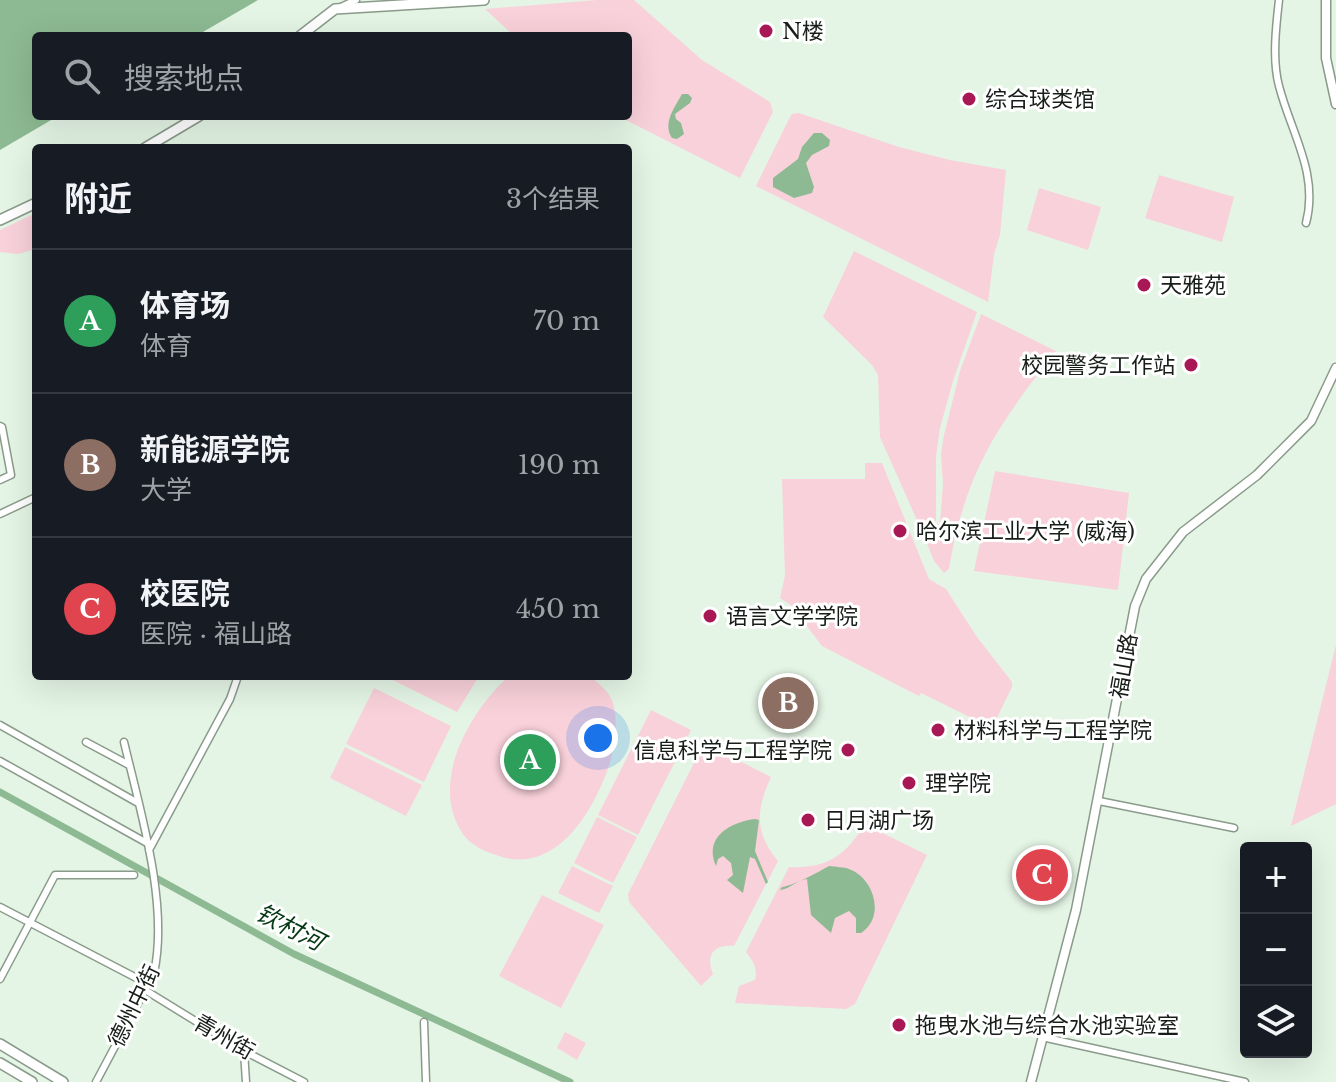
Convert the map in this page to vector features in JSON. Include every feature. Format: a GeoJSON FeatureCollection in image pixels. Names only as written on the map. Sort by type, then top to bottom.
{"type":"FeatureCollection","features":[{"type":"Feature","properties":{"kind":"main road"},"geometry":{"type":"LineString","coordinates":[[305,32],[335,9],[484,0]]}},
{"type":"Feature","properties":{"kind":"main road"},"geometry":{"type":"LineString","coordinates":[[1326,0],[1326,58],[1336,104]]}},
{"type":"Feature","properties":{"kind":"main road"},"geometry":{"type":"LineString","coordinates":[[152,144],[192,120]]}},
{"type":"Feature","properties":{"kind":"main road"},"geometry":{"type":"LineString","coordinates":[[0,220],[32,205]]}},
{"type":"Feature","properties":{"kind":"main road","name":"福山路"},"geometry":{"type":"LineString","coordinates":[[1031,1082],[1076,910],[1135,606],[1146,579],[1183,532],[1257,475],[1311,421],[1336,368]]}},
{"type":"Feature","properties":{"kind":"main road"},"geometry":{"type":"LineString","coordinates":[[0,1044],[63,1082]]}},
{"type":"Feature","properties":{"kind":"main road"},"geometry":{"type":"LineString","coordinates":[[0,1063],[32,1082]]}},
{"type":"Feature","properties":{"kind":"street"},"geometry":{"type":"LineString","coordinates":[[335,9],[356,0]]}},
{"type":"Feature","properties":{"kind":"street"},"geometry":{"type":"LineString","coordinates":[[1279,0],[1278,85],[1307,168],[1310,208],[1306,223]]}},
{"type":"Feature","properties":{"kind":"street"},"geometry":{"type":"LineString","coordinates":[[0,426],[11,475],[0,480]]}},
{"type":"Feature","properties":{"kind":"street"},"geometry":{"type":"LineString","coordinates":[[0,514],[32,499]]}},
{"type":"Feature","properties":{"kind":"street"},"geometry":{"type":"LineString","coordinates":[[0,761],[148,847],[230,699],[237,680]]}},
{"type":"Feature","properties":{"kind":"street"},"geometry":{"type":"LineString","coordinates":[[0,725],[138,803]]}},
{"type":"Feature","properties":{"kind":"street"},"geometry":{"type":"LineString","coordinates":[[86,742],[129,765]]}},
{"type":"Feature","properties":{"kind":"street","name":"德州中街"},"geometry":{"type":"LineString","coordinates":[[96,1082],[154,973],[159,953],[153,869],[124,742]]}},
{"type":"Feature","properties":{"kind":"street"},"geometry":{"type":"LineString","coordinates":[[1099,801],[1234,828]]}},
{"type":"Feature","properties":{"kind":"street"},"geometry":{"type":"LineString","coordinates":[[0,979],[55,875],[134,875]]}},
{"type":"Feature","properties":{"kind":"street","name":"青州街"},"geometry":{"type":"LineString","coordinates":[[0,907],[146,987],[244,1051],[304,1082]]}},
{"type":"Feature","properties":{"kind":"street"},"geometry":{"type":"LineString","coordinates":[[424,1022],[426,1082]]}},
{"type":"Feature","properties":{"kind":"street"},"geometry":{"type":"LineString","coordinates":[[1041,1037],[1206,1078],[1245,1082]]}},
{"type":"Feature","properties":{"kind":"street"},"geometry":{"type":"LineString","coordinates":[[244,1051],[246,1082]]}},
{"type":"Feature","properties":{"kind":"shaded area"},"geometry":{"type":"Polygon","coordinates":[[[0,0],[258,0],[203,32],[32,32],[32,120],[51,120],[0,150],[0,0]]]}},
{"type":"Feature","properties":{"kind":"shaded area"},"geometry":{"type":"Polygon","coordinates":[[[634,0],[702,60],[770,102],[773,112],[740,178],[626,120],[632,120],[632,32],[510,32],[485,9],[634,0]]]}},
{"type":"Feature","properties":{"kind":"shaded area"},"geometry":{"type":"Polygon","coordinates":[[[682,94],[692,98],[675,114],[684,134],[677,139],[672,138],[668,127],[682,94]]]}},
{"type":"Feature","properties":{"kind":"shaded area"},"geometry":{"type":"Polygon","coordinates":[[[799,113],[899,147],[1006,170],[1000,235],[994,254],[988,302],[756,186],[789,119],[792,114],[799,113]]]}},
{"type":"Feature","properties":{"kind":"shaded area"},"geometry":{"type":"Polygon","coordinates":[[[814,133],[822,133],[830,140],[829,146],[812,155],[806,163],[814,187],[812,193],[794,198],[773,187],[773,178],[798,159],[802,147],[814,133]]]}},
{"type":"Feature","properties":{"kind":"shaded area"},"geometry":{"type":"Polygon","coordinates":[[[1159,175],[1234,197],[1222,242],[1145,218],[1159,175]]]}},
{"type":"Feature","properties":{"kind":"shaded area"},"geometry":{"type":"Polygon","coordinates":[[[1039,188],[1101,207],[1088,250],[1027,230],[1039,188]]]}},
{"type":"Feature","properties":{"kind":"shaded area"},"geometry":{"type":"Polygon","coordinates":[[[32,215],[32,250],[18,254],[0,252],[0,230],[32,215]]]}},
{"type":"Feature","properties":{"kind":"shaded area"},"geometry":{"type":"Polygon","coordinates":[[[854,251],[977,312],[940,428],[936,456],[936,521],[920,527],[880,437],[878,375],[872,365],[823,317],[854,251]]]}},
{"type":"Feature","properties":{"kind":"shaded area"},"geometry":{"type":"Polygon","coordinates":[[[981,314],[1056,351],[1000,427],[986,452],[964,505],[949,569],[944,573],[934,561],[922,531],[940,523],[944,435],[960,371],[981,314]]]}},
{"type":"Feature","properties":{"kind":"shaded area"},"geometry":{"type":"Polygon","coordinates":[[[865,463],[882,463],[929,579],[946,589],[977,637],[1012,682],[992,728],[921,693],[919,696],[822,646],[791,605],[780,598],[785,576],[782,479],[865,479],[865,463]]]}},
{"type":"Feature","properties":{"kind":"shaded area"},"geometry":{"type":"Polygon","coordinates":[[[995,471],[1129,493],[1118,590],[974,571],[995,471]]]}},
{"type":"Feature","properties":{"kind":"shaded area"},"geometry":{"type":"Polygon","coordinates":[[[1336,645],[1336,804],[1291,826],[1336,645]]]}},
{"type":"Feature","properties":{"kind":"shaded area"},"geometry":{"type":"Polygon","coordinates":[[[393,680],[477,680],[457,712],[393,680]]]}},
{"type":"Feature","properties":{"kind":"shaded area"},"geometry":{"type":"Polygon","coordinates":[[[505,680],[594,680],[610,695],[613,705],[616,720],[611,759],[596,797],[572,833],[539,856],[520,860],[479,848],[463,834],[453,814],[450,793],[458,749],[480,708],[505,680]]]}},
{"type":"Feature","properties":{"kind":"shaded area"},"geometry":{"type":"Polygon","coordinates":[[[374,688],[451,726],[424,782],[346,744],[374,688]]]}},
{"type":"Feature","properties":{"kind":"shaded area"},"geometry":{"type":"Polygon","coordinates":[[[651,710],[691,730],[638,835],[598,815],[651,710]]]}},
{"type":"Feature","properties":{"kind":"shaded area"},"geometry":{"type":"Polygon","coordinates":[[[704,743],[771,777],[762,800],[760,820],[765,840],[778,861],[734,946],[721,947],[713,952],[710,961],[713,974],[701,986],[629,902],[628,894],[704,743]]]}},
{"type":"Feature","properties":{"kind":"shaded area"},"geometry":{"type":"Polygon","coordinates":[[[345,747],[422,785],[406,816],[330,778],[345,747]]]}},
{"type":"Feature","properties":{"kind":"shaded area"},"geometry":{"type":"Polygon","coordinates":[[[597,817],[637,837],[613,883],[574,863],[597,817]]]}},
{"type":"Feature","properties":{"kind":"shaded area"},"geometry":{"type":"Polygon","coordinates":[[[759,820],[755,851],[768,882],[766,884],[755,859],[750,857],[743,893],[727,880],[733,875],[731,863],[723,856],[716,866],[713,847],[716,839],[729,828],[759,820]]]}},
{"type":"Feature","properties":{"kind":"shaded area"},"geometry":{"type":"Polygon","coordinates":[[[864,824],[927,855],[855,1004],[846,1009],[735,1003],[739,986],[755,980],[754,965],[746,952],[789,867],[814,866],[834,858],[850,844],[864,824]]]}},
{"type":"Feature","properties":{"kind":"shaded area"},"geometry":{"type":"Polygon","coordinates":[[[572,866],[613,886],[599,913],[558,893],[572,866]]]}},
{"type":"Feature","properties":{"kind":"shaded area"},"geometry":{"type":"Polygon","coordinates":[[[829,866],[847,868],[858,874],[874,898],[875,908],[869,926],[856,933],[856,918],[849,911],[835,918],[831,933],[811,915],[807,879],[800,881],[829,866]]]}},
{"type":"Feature","properties":{"kind":"shaded area"},"geometry":{"type":"Polygon","coordinates":[[[542,895],[604,925],[561,1008],[499,976],[542,895]]]}},
{"type":"Feature","properties":{"kind":"shaded area"},"geometry":{"type":"Polygon","coordinates":[[[565,1032],[586,1043],[577,1060],[557,1048],[565,1032]]]}},
{"type":"Feature","properties":{"kind":"waterway","name":"钦村河"},"geometry":{"type":"LineString","coordinates":[[0,792],[294,954],[570,1082]]}},
{"type":"Feature","properties":{"kind":"place","name":"N楼"},"geometry":{"type":"Point","coordinates":[766,31]}},
{"type":"Feature","properties":{"kind":"place","name":"综合球类馆"},"geometry":{"type":"Point","coordinates":[969,99]}},
{"type":"Feature","properties":{"kind":"place","name":"天雅苑"},"geometry":{"type":"Point","coordinates":[1144,285]}},
{"type":"Feature","properties":{"kind":"place","name":"校园警务工作站"},"geometry":{"type":"Point","coordinates":[1191,365]}},
{"type":"Feature","properties":{"kind":"place","name":"哈尔滨工业大学 (威海)"},"geometry":{"type":"Point","coordinates":[900,531]}},
{"type":"Feature","properties":{"kind":"place","name":"语言文学学院"},"geometry":{"type":"Point","coordinates":[710,616]}},
{"type":"Feature","properties":{"kind":"place","name":"新能源学院"},"geometry":{"type":"Point","coordinates":[788,703]}},
{"type":"Feature","properties":{"kind":"place","name":"材料科学与工程学院"},"geometry":{"type":"Point","coordinates":[938,730]}},
{"type":"Feature","properties":{"kind":"place","name":"信息科学与工程学院"},"geometry":{"type":"Point","coordinates":[848,750]}},
{"type":"Feature","properties":{"kind":"place","name":"体育场"},"geometry":{"type":"Point","coordinates":[530,760]}},
{"type":"Feature","properties":{"kind":"place","name":"理学院"},"geometry":{"type":"Point","coordinates":[909,783]}},
{"type":"Feature","properties":{"kind":"place","name":"日月湖广场"},"geometry":{"type":"Point","coordinates":[808,820]}},
{"type":"Feature","properties":{"kind":"place","name":"校医院"},"geometry":{"type":"Point","coordinates":[1042,875]}},
{"type":"Feature","properties":{"kind":"place","name":"拖曳水池与综合水池实验室"},"geometry":{"type":"Point","coordinates":[899,1025]}}]}
